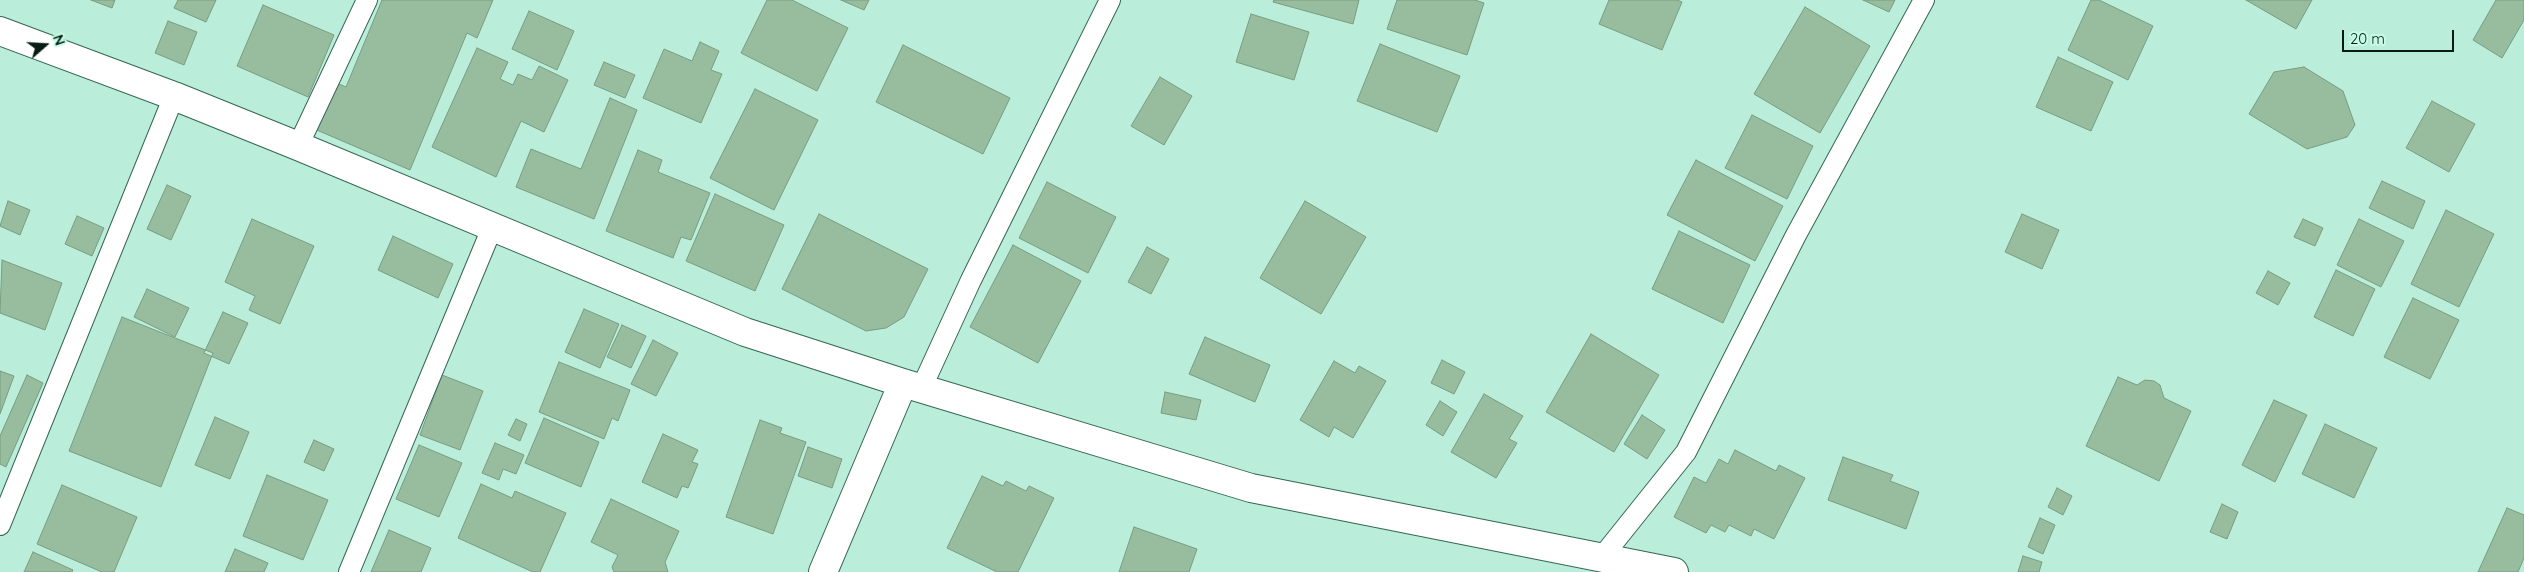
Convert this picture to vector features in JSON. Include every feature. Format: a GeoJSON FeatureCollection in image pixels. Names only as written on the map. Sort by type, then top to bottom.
{"type":"FeatureCollection","features":[{"type":"Feature","properties":{"kind":"street"},"geometry":{"type":"LineString","coordinates":[[0,31],[174,96],[298,146],[745,332],[912,386],[1252,488],[1602,556],[1674,572]]}},
{"type":"Feature","properties":{"kind":"street"},"geometry":{"type":"LineString","coordinates":[[823,572],[912,386]]}},
{"type":"Feature","properties":{"kind":"lane"},"geometry":{"type":"LineString","coordinates":[[298,146],[367,0]]}},
{"type":"Feature","properties":{"kind":"lane"},"geometry":{"type":"LineString","coordinates":[[912,386],[971,280],[1110,0]]}},
{"type":"Feature","properties":{"kind":"lane"},"geometry":{"type":"LineString","coordinates":[[1602,556],[1686,452],[1796,235],[1924,0]]}},
{"type":"Feature","properties":{"kind":"lane"},"geometry":{"type":"LineString","coordinates":[[0,526],[174,96]]}},
{"type":"Feature","properties":{"kind":"lane"},"geometry":{"type":"LineString","coordinates":[[349,572],[492,228]]}},
{"type":"Feature","properties":{"kind":"building"},"geometry":{"type":"Polygon","coordinates":[[[91,0],[115,0],[112,8],[91,0]]]}},
{"type":"Feature","properties":{"kind":"building"},"geometry":{"type":"Polygon","coordinates":[[[178,0],[216,0],[206,22],[174,8],[178,0]]]}},
{"type":"Feature","properties":{"kind":"building"},"geometry":{"type":"Polygon","coordinates":[[[382,0],[493,0],[477,38],[467,33],[410,170],[312,128],[332,81],[346,87],[382,0]]]}},
{"type":"Feature","properties":{"kind":"building"},"geometry":{"type":"Polygon","coordinates":[[[767,0],[792,0],[848,28],[817,91],[741,53],[767,0]]]}},
{"type":"Feature","properties":{"kind":"building"},"geometry":{"type":"Polygon","coordinates":[[[841,0],[869,0],[864,10],[841,0]]]}},
{"type":"Feature","properties":{"kind":"building"},"geometry":{"type":"Polygon","coordinates":[[[1274,0],[1359,0],[1353,24],[1273,2],[1274,0]]]}},
{"type":"Feature","properties":{"kind":"building"},"geometry":{"type":"Polygon","coordinates":[[[1397,0],[1475,0],[1484,3],[1467,55],[1387,29],[1397,0]]]}},
{"type":"Feature","properties":{"kind":"building"},"geometry":{"type":"Polygon","coordinates":[[[1609,0],[1677,0],[1682,2],[1662,50],[1599,24],[1609,0]]]}},
{"type":"Feature","properties":{"kind":"building"},"geometry":{"type":"Polygon","coordinates":[[[1863,0],[1895,0],[1889,12],[1863,0]]]}},
{"type":"Feature","properties":{"kind":"building"},"geometry":{"type":"Polygon","coordinates":[[[2091,0],[2099,0],[2153,26],[2128,80],[2068,50],[2091,0]]]}},
{"type":"Feature","properties":{"kind":"building"},"geometry":{"type":"Polygon","coordinates":[[[2246,0],[2312,0],[2296,29],[2246,0]]]}},
{"type":"Feature","properties":{"kind":"building"},"geometry":{"type":"Polygon","coordinates":[[[2496,0],[2524,0],[2524,20],[2502,58],[2473,40],[2496,0]]]}},
{"type":"Feature","properties":{"kind":"building"},"geometry":{"type":"Polygon","coordinates":[[[263,5],[334,35],[308,97],[237,66],[263,5]]]}},
{"type":"Feature","properties":{"kind":"building"},"geometry":{"type":"Polygon","coordinates":[[[1805,7],[1870,46],[1820,133],[1754,94],[1805,7]]]}},
{"type":"Feature","properties":{"kind":"building"},"geometry":{"type":"Polygon","coordinates":[[[529,11],[574,31],[557,70],[512,49],[529,11]]]}},
{"type":"Feature","properties":{"kind":"building"},"geometry":{"type":"Polygon","coordinates":[[[1251,14],[1309,32],[1294,80],[1236,62],[1251,14]]]}},
{"type":"Feature","properties":{"kind":"building"},"geometry":{"type":"Polygon","coordinates":[[[168,21],[197,32],[184,65],[155,53],[168,21]]]}},
{"type":"Feature","properties":{"kind":"building"},"geometry":{"type":"Polygon","coordinates":[[[700,42],[719,51],[711,70],[722,74],[701,123],[643,98],[664,49],[692,61],[700,42]]]}},
{"type":"Feature","properties":{"kind":"building"},"geometry":{"type":"Polygon","coordinates":[[[1380,44],[1460,76],[1437,132],[1357,101],[1380,44]]]}},
{"type":"Feature","properties":{"kind":"building"},"geometry":{"type":"Polygon","coordinates":[[[903,45],[1010,98],[983,154],[876,102],[903,45]]]}},
{"type":"Feature","properties":{"kind":"building"},"geometry":{"type":"Polygon","coordinates":[[[477,48],[508,62],[500,79],[513,85],[518,74],[532,80],[539,66],[568,80],[544,132],[521,121],[496,177],[432,147],[477,48]]]}},
{"type":"Feature","properties":{"kind":"building"},"geometry":{"type":"Polygon","coordinates":[[[2058,57],[2113,82],[2091,131],[2036,107],[2058,57]]]}},
{"type":"Feature","properties":{"kind":"building"},"geometry":{"type":"Polygon","coordinates":[[[604,62],[635,75],[625,98],[594,85],[604,62]]]}},
{"type":"Feature","properties":{"kind":"building"},"geometry":{"type":"Polygon","coordinates":[[[2304,67],[2343,91],[2355,125],[2347,137],[2307,149],[2249,114],[2274,72],[2304,67]]]}},
{"type":"Feature","properties":{"kind":"building"},"geometry":{"type":"Polygon","coordinates":[[[1160,77],[1192,96],[1164,145],[1131,126],[1160,77]]]}},
{"type":"Feature","properties":{"kind":"building"},"geometry":{"type":"Polygon","coordinates":[[[755,89],[818,120],[774,210],[710,178],[755,89]]]}},
{"type":"Feature","properties":{"kind":"building"},"geometry":{"type":"Polygon","coordinates":[[[610,98],[637,110],[594,219],[516,187],[531,149],[581,169],[610,98]]]}},
{"type":"Feature","properties":{"kind":"building"},"geometry":{"type":"Polygon","coordinates":[[[2432,101],[2475,124],[2449,172],[2406,148],[2432,101]]]}},
{"type":"Feature","properties":{"kind":"building"},"geometry":{"type":"Polygon","coordinates":[[[1752,115],[1813,146],[1787,199],[1725,168],[1752,115]]]}},
{"type":"Feature","properties":{"kind":"building"},"geometry":{"type":"Polygon","coordinates":[[[638,150],[662,160],[658,172],[710,193],[691,240],[681,237],[673,258],[606,231],[638,150]]]}},
{"type":"Feature","properties":{"kind":"building"},"geometry":{"type":"Polygon","coordinates":[[[1696,160],[1783,206],[1755,261],[1667,215],[1696,160]]]}},
{"type":"Feature","properties":{"kind":"building"},"geometry":{"type":"Polygon","coordinates":[[[2382,181],[2425,201],[2413,229],[2369,208],[2382,181]]]}},
{"type":"Feature","properties":{"kind":"building"},"geometry":{"type":"Polygon","coordinates":[[[1047,182],[1116,217],[1088,273],[1019,238],[1047,182]]]}},
{"type":"Feature","properties":{"kind":"building"},"geometry":{"type":"Polygon","coordinates":[[[167,185],[191,196],[171,240],[147,229],[167,185]]]}},
{"type":"Feature","properties":{"kind":"building"},"geometry":{"type":"Polygon","coordinates":[[[715,194],[784,225],[755,291],[686,261],[715,194]]]}},
{"type":"Feature","properties":{"kind":"building"},"geometry":{"type":"Polygon","coordinates":[[[8,201],[30,210],[20,235],[0,226],[8,201]]]}},
{"type":"Feature","properties":{"kind":"building"},"geometry":{"type":"Polygon","coordinates":[[[1305,201],[1366,237],[1321,314],[1260,278],[1305,201]]]}},
{"type":"Feature","properties":{"kind":"building"},"geometry":{"type":"Polygon","coordinates":[[[2446,210],[2494,234],[2459,307],[2411,284],[2446,210]]]}},
{"type":"Feature","properties":{"kind":"building"},"geometry":{"type":"Polygon","coordinates":[[[819,214],[928,269],[904,317],[886,328],[866,331],[782,289],[819,214]]]}},
{"type":"Feature","properties":{"kind":"building"},"geometry":{"type":"Polygon","coordinates":[[[2022,214],[2059,230],[2042,269],[2005,252],[2022,214]]]}},
{"type":"Feature","properties":{"kind":"building"},"geometry":{"type":"Polygon","coordinates":[[[77,216],[104,228],[92,256],[65,244],[77,216]]]}},
{"type":"Feature","properties":{"kind":"building"},"geometry":{"type":"Polygon","coordinates":[[[252,219],[314,246],[280,324],[249,310],[255,296],[225,282],[252,219]]]}},
{"type":"Feature","properties":{"kind":"building"},"geometry":{"type":"Polygon","coordinates":[[[2303,219],[2323,228],[2315,246],[2294,237],[2303,219]]]}},
{"type":"Feature","properties":{"kind":"building"},"geometry":{"type":"Polygon","coordinates":[[[2359,219],[2404,241],[2381,287],[2337,265],[2359,219]]]}},
{"type":"Feature","properties":{"kind":"building"},"geometry":{"type":"Polygon","coordinates":[[[1679,231],[1750,265],[1723,323],[1652,289],[1679,231]]]}},
{"type":"Feature","properties":{"kind":"building"},"geometry":{"type":"Polygon","coordinates":[[[393,236],[453,264],[438,298],[378,270],[393,236]]]}},
{"type":"Feature","properties":{"kind":"building"},"geometry":{"type":"Polygon","coordinates":[[[1013,245],[1081,281],[1038,363],[970,327],[1013,245]]]}},
{"type":"Feature","properties":{"kind":"building"},"geometry":{"type":"Polygon","coordinates":[[[1147,247],[1169,259],[1151,294],[1128,282],[1147,247]]]}},
{"type":"Feature","properties":{"kind":"building"},"geometry":{"type":"Polygon","coordinates":[[[2,260],[62,283],[45,330],[0,313],[2,260]]]}},
{"type":"Feature","properties":{"kind":"building"},"geometry":{"type":"Polygon","coordinates":[[[2336,270],[2375,289],[2353,336],[2314,317],[2336,270]]]}},
{"type":"Feature","properties":{"kind":"building"},"geometry":{"type":"Polygon","coordinates":[[[2268,271],[2290,283],[2278,305],[2256,293],[2268,271]]]}},
{"type":"Feature","properties":{"kind":"building"},"geometry":{"type":"Polygon","coordinates":[[[147,289],[189,308],[175,337],[134,317],[147,289]]]}},
{"type":"Feature","properties":{"kind":"building"},"geometry":{"type":"Polygon","coordinates":[[[2413,298],[2459,320],[2430,379],[2384,357],[2413,298]]]}},
{"type":"Feature","properties":{"kind":"building"},"geometry":{"type":"Polygon","coordinates":[[[584,309],[619,324],[600,368],[565,352],[584,309]]]}},
{"type":"Feature","properties":{"kind":"building"},"geometry":{"type":"Polygon","coordinates":[[[223,312],[248,323],[229,364],[204,353],[223,312]]]}},
{"type":"Feature","properties":{"kind":"building"},"geometry":{"type":"Polygon","coordinates":[[[122,317],[213,353],[161,487],[69,451],[122,317]]]}},
{"type":"Feature","properties":{"kind":"building"},"geometry":{"type":"Polygon","coordinates":[[[622,325],[646,336],[631,368],[607,357],[622,325]]]}},
{"type":"Feature","properties":{"kind":"building"},"geometry":{"type":"Polygon","coordinates":[[[1591,334],[1659,375],[1614,452],[1546,412],[1591,334]]]}},
{"type":"Feature","properties":{"kind":"building"},"geometry":{"type":"Polygon","coordinates":[[[1205,337],[1270,365],[1255,402],[1189,374],[1205,337]]]}},
{"type":"Feature","properties":{"kind":"building"},"geometry":{"type":"Polygon","coordinates":[[[653,340],[678,353],[656,396],[631,384],[653,340]]]}},
{"type":"Feature","properties":{"kind":"building"},"geometry":{"type":"Polygon","coordinates":[[[1442,360],[1465,372],[1454,394],[1431,383],[1442,360]]]}},
{"type":"Feature","properties":{"kind":"building"},"geometry":{"type":"Polygon","coordinates":[[[1334,361],[1355,373],[1359,366],[1386,381],[1353,438],[1334,427],[1329,437],[1300,420],[1334,361]]]}},
{"type":"Feature","properties":{"kind":"building"},"geometry":{"type":"Polygon","coordinates":[[[559,362],[630,390],[618,421],[612,418],[604,439],[539,412],[559,362]]]}},
{"type":"Feature","properties":{"kind":"building"},"geometry":{"type":"Polygon","coordinates":[[[0,371],[14,376],[0,414],[0,371]]]}},
{"type":"Feature","properties":{"kind":"building"},"geometry":{"type":"Polygon","coordinates":[[[27,375],[43,383],[6,467],[0,464],[0,436],[27,375]]]}},
{"type":"Feature","properties":{"kind":"building"},"geometry":{"type":"Polygon","coordinates":[[[442,375],[483,391],[460,450],[420,435],[442,375]]]}},
{"type":"Feature","properties":{"kind":"building"},"geometry":{"type":"Polygon","coordinates":[[[2118,377],[2137,385],[2145,380],[2154,381],[2160,385],[2164,398],[2191,411],[2159,481],[2086,446],[2118,377]]]}},
{"type":"Feature","properties":{"kind":"building"},"geometry":{"type":"Polygon","coordinates":[[[1165,392],[1201,400],[1196,420],[1161,413],[1165,392]]]}},
{"type":"Feature","properties":{"kind":"building"},"geometry":{"type":"Polygon","coordinates":[[[1484,394],[1523,416],[1509,439],[1517,443],[1496,478],[1451,452],[1484,394]]]}},
{"type":"Feature","properties":{"kind":"building"},"geometry":{"type":"Polygon","coordinates":[[[2274,400],[2307,415],[2275,482],[2242,465],[2274,400]]]}},
{"type":"Feature","properties":{"kind":"building"},"geometry":{"type":"Polygon","coordinates":[[[1440,401],[1457,412],[1443,436],[1426,425],[1440,401]]]}},
{"type":"Feature","properties":{"kind":"building"},"geometry":{"type":"Polygon","coordinates":[[[1642,415],[1665,430],[1647,459],[1624,444],[1642,415]]]}},
{"type":"Feature","properties":{"kind":"building"},"geometry":{"type":"Polygon","coordinates":[[[215,417],[249,432],[230,479],[195,465],[215,417]]]}},
{"type":"Feature","properties":{"kind":"building"},"geometry":{"type":"Polygon","coordinates":[[[544,418],[599,442],[581,487],[525,463],[544,418]]]}},
{"type":"Feature","properties":{"kind":"building"},"geometry":{"type":"Polygon","coordinates":[[[516,419],[527,424],[520,441],[508,435],[516,419]]]}},
{"type":"Feature","properties":{"kind":"building"},"geometry":{"type":"Polygon","coordinates":[[[760,420],[782,428],[780,433],[806,442],[773,534],[726,517],[760,420]]]}},
{"type":"Feature","properties":{"kind":"building"},"geometry":{"type":"Polygon","coordinates":[[[2325,424],[2377,448],[2354,498],[2302,474],[2325,424]]]}},
{"type":"Feature","properties":{"kind":"building"},"geometry":{"type":"Polygon","coordinates":[[[663,434],[698,450],[692,462],[698,464],[688,488],[682,486],[677,498],[642,482],[663,434]]]}},
{"type":"Feature","properties":{"kind":"building"},"geometry":{"type":"Polygon","coordinates":[[[314,440],[334,449],[324,471],[304,462],[314,440]]]}},
{"type":"Feature","properties":{"kind":"building"},"geometry":{"type":"Polygon","coordinates":[[[495,443],[524,455],[516,474],[503,469],[499,480],[482,473],[495,443]]]}},
{"type":"Feature","properties":{"kind":"building"},"geometry":{"type":"Polygon","coordinates":[[[419,445],[462,463],[439,517],[396,499],[419,445]]]}},
{"type":"Feature","properties":{"kind":"building"},"geometry":{"type":"Polygon","coordinates":[[[808,447],[842,459],[832,488],[798,476],[808,447]]]}},
{"type":"Feature","properties":{"kind":"building"},"geometry":{"type":"Polygon","coordinates":[[[1735,450],[1776,471],[1779,465],[1805,478],[1774,539],[1754,529],[1751,536],[1729,525],[1725,532],[1711,525],[1706,533],[1674,517],[1694,477],[1706,483],[1719,459],[1728,464],[1735,450]]]}},
{"type":"Feature","properties":{"kind":"building"},"geometry":{"type":"Polygon","coordinates":[[[1843,457],[1893,475],[1890,481],[1919,492],[1906,529],[1828,500],[1843,457]]]}},
{"type":"Feature","properties":{"kind":"building"},"geometry":{"type":"Polygon","coordinates":[[[267,475],[328,500],[303,560],[243,536],[267,475]]]}},
{"type":"Feature","properties":{"kind":"building"},"geometry":{"type":"Polygon","coordinates":[[[982,476],[1003,486],[1006,481],[1026,491],[1029,486],[1054,498],[1018,572],[997,572],[947,548],[982,476]]]}},
{"type":"Feature","properties":{"kind":"building"},"geometry":{"type":"Polygon","coordinates":[[[481,484],[512,498],[515,491],[566,513],[540,572],[533,572],[458,538],[481,484]]]}},
{"type":"Feature","properties":{"kind":"building"},"geometry":{"type":"Polygon","coordinates":[[[62,485],[137,517],[114,572],[102,572],[37,544],[62,485]]]}},
{"type":"Feature","properties":{"kind":"building"},"geometry":{"type":"Polygon","coordinates":[[[2057,488],[2072,496],[2063,515],[2048,507],[2057,488]]]}},
{"type":"Feature","properties":{"kind":"building"},"geometry":{"type":"Polygon","coordinates":[[[611,499],[679,531],[665,562],[668,572],[614,572],[612,567],[618,555],[591,542],[611,499]]]}},
{"type":"Feature","properties":{"kind":"building"},"geometry":{"type":"Polygon","coordinates":[[[2222,504],[2238,512],[2227,539],[2210,532],[2222,504]]]}},
{"type":"Feature","properties":{"kind":"building"},"geometry":{"type":"Polygon","coordinates":[[[2507,508],[2524,515],[2524,558],[2518,572],[2478,572],[2507,508]]]}},
{"type":"Feature","properties":{"kind":"building"},"geometry":{"type":"Polygon","coordinates":[[[2040,518],[2055,525],[2043,554],[2028,547],[2040,518]]]}},
{"type":"Feature","properties":{"kind":"building"},"geometry":{"type":"Polygon","coordinates":[[[1134,527],[1197,549],[1189,572],[1119,572],[1134,527]]]}},
{"type":"Feature","properties":{"kind":"building"},"geometry":{"type":"Polygon","coordinates":[[[389,530],[431,548],[421,572],[371,572],[389,530]]]}},
{"type":"Feature","properties":{"kind":"building"},"geometry":{"type":"Polygon","coordinates":[[[235,549],[268,563],[264,572],[225,572],[235,549]]]}},
{"type":"Feature","properties":{"kind":"building"},"geometry":{"type":"Polygon","coordinates":[[[33,552],[73,570],[72,572],[24,572],[33,552]]]}},
{"type":"Feature","properties":{"kind":"building"},"geometry":{"type":"Polygon","coordinates":[[[2023,556],[2042,562],[2039,572],[2018,572],[2023,556]]]}}]}
